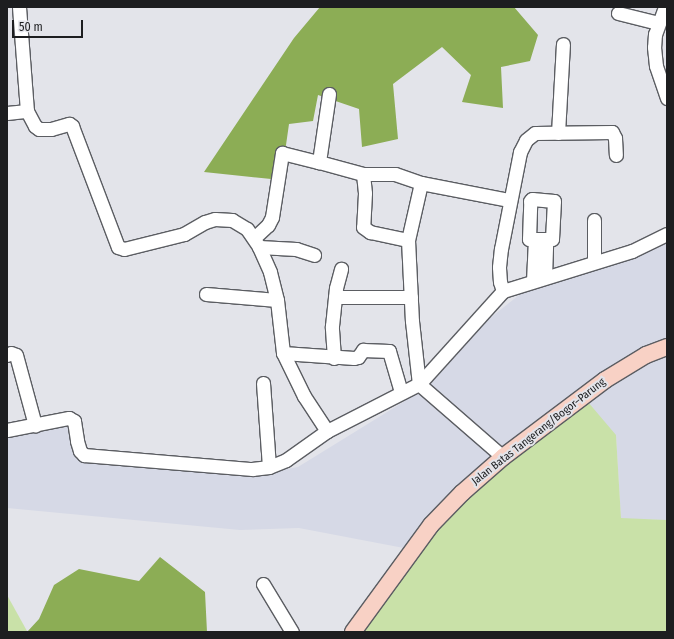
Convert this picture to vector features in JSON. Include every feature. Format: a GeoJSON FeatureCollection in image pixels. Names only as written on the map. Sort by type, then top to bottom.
{"type":"FeatureCollection","features":[{"type":"Feature","properties":{"kind":"main road","name":"Jalan Batas Tangerang/Bogor–Parung"},"geometry":{"type":"LineString","coordinates":[[353,632],[431,525],[462,493],[503,457],[605,380],[646,355],[667,347]]}},
{"type":"Feature","properties":{"kind":"street"},"geometry":{"type":"LineString","coordinates":[[19,7],[27,111],[35,126],[39,129],[51,129],[69,124],[72,126],[118,246],[121,249],[184,234],[210,220],[221,219],[242,224],[257,242],[270,272],[277,300],[282,353],[304,396],[327,431]]}},
{"type":"Feature","properties":{"kind":"street"},"geometry":{"type":"LineString","coordinates":[[665,7],[655,34],[667,98]]}},
{"type":"Feature","properties":{"kind":"street"},"geometry":{"type":"LineString","coordinates":[[618,13],[658,23]]}},
{"type":"Feature","properties":{"kind":"street"},"geometry":{"type":"LineString","coordinates":[[558,133],[563,44]]}},
{"type":"Feature","properties":{"kind":"street"},"geometry":{"type":"LineString","coordinates":[[319,162],[330,94]]}},
{"type":"Feature","properties":{"kind":"street"},"geometry":{"type":"LineString","coordinates":[[7,113],[27,111]]}},
{"type":"Feature","properties":{"kind":"street"},"geometry":{"type":"LineString","coordinates":[[503,291],[500,282],[499,268],[509,200],[520,152],[524,143],[535,133],[613,133],[616,155]]}},
{"type":"Feature","properties":{"kind":"street"},"geometry":{"type":"LineString","coordinates":[[257,242],[272,217],[282,153],[363,174],[395,174],[421,183],[509,200]]}},
{"type":"Feature","properties":{"kind":"street"},"geometry":{"type":"LineString","coordinates":[[363,174],[365,192],[363,228],[370,232],[408,240]]}},
{"type":"Feature","properties":{"kind":"street"},"geometry":{"type":"LineString","coordinates":[[421,183],[408,240],[414,352],[419,384],[503,457]]}},
{"type":"Feature","properties":{"kind":"street"},"geometry":{"type":"LineString","coordinates":[[594,220],[594,262]]}},
{"type":"Feature","properties":{"kind":"street"},"geometry":{"type":"LineString","coordinates":[[7,430],[69,418],[72,419],[75,426],[80,452],[88,456],[252,469],[269,467],[286,460],[327,431],[419,384],[503,291],[632,251],[667,234]]}},
{"type":"Feature","properties":{"kind":"street"},"geometry":{"type":"LineString","coordinates":[[539,279],[541,239]]}},
{"type":"Feature","properties":{"kind":"street"},"geometry":{"type":"LineString","coordinates":[[257,242],[314,254]]}},
{"type":"Feature","properties":{"kind":"street"},"geometry":{"type":"LineString","coordinates":[[334,358],[332,326],[335,297],[341,270]]}},
{"type":"Feature","properties":{"kind":"street"},"geometry":{"type":"LineString","coordinates":[[206,294],[277,300]]}},
{"type":"Feature","properties":{"kind":"street"},"geometry":{"type":"LineString","coordinates":[[335,297],[411,297]]}},
{"type":"Feature","properties":{"kind":"street"},"geometry":{"type":"LineString","coordinates":[[282,353],[334,358],[356,358],[363,350],[389,351],[401,392]]}},
{"type":"Feature","properties":{"kind":"street"},"geometry":{"type":"LineString","coordinates":[[7,355],[16,355],[35,425]]}},
{"type":"Feature","properties":{"kind":"street"},"geometry":{"type":"LineString","coordinates":[[263,383],[269,467]]}},
{"type":"Feature","properties":{"kind":"street"},"geometry":{"type":"LineString","coordinates":[[263,584],[292,632]]}},
{"type":"Feature","properties":{"kind":"shaded area"},"geometry":{"type":"Polygon","coordinates":[[[667,242],[667,520],[621,519],[616,435],[409,549],[299,528],[240,530],[7,508],[7,437],[82,424],[88,458],[260,474],[298,467],[405,401],[466,337],[523,292],[649,250],[667,242]]]}},
{"type":"Feature","properties":{"kind":"green space"},"geometry":{"type":"Polygon","coordinates":[[[320,7],[514,7],[538,35],[530,61],[501,67],[503,108],[462,102],[471,75],[442,47],[393,84],[398,139],[362,147],[359,109],[318,95],[313,121],[289,124],[281,180],[204,172],[294,38],[320,7]]]}},
{"type":"Feature","properties":{"kind":"green space"},"geometry":{"type":"Polygon","coordinates":[[[582,395],[616,435],[621,518],[667,520],[667,632],[355,632],[409,549],[582,395]]]}},
{"type":"Feature","properties":{"kind":"green space"},"geometry":{"type":"Polygon","coordinates":[[[160,557],[205,592],[207,632],[27,632],[39,619],[54,585],[79,569],[139,581],[160,557]]]}},
{"type":"Feature","properties":{"kind":"green space"},"geometry":{"type":"Polygon","coordinates":[[[7,595],[27,631],[27,632],[7,632],[7,595]]]}}]}
